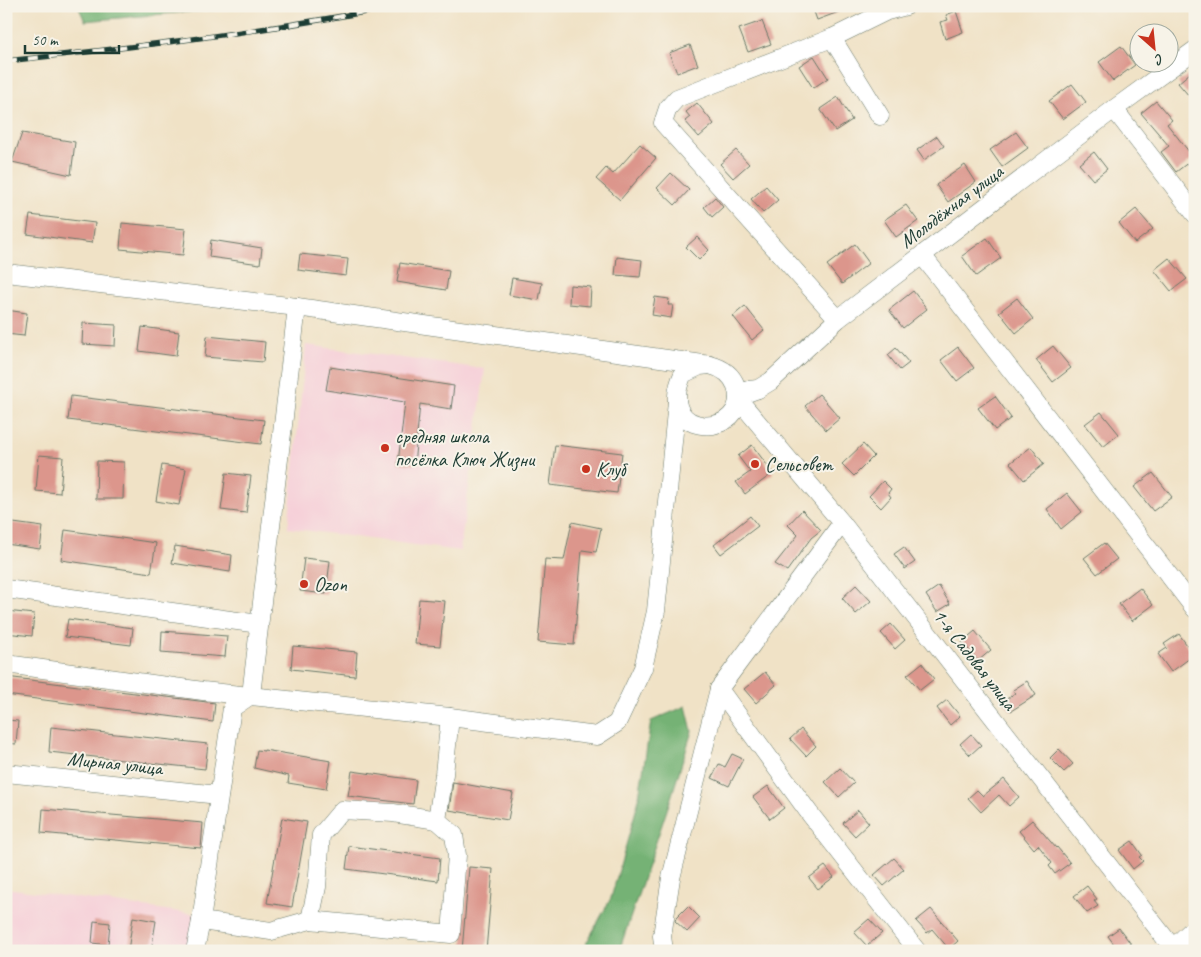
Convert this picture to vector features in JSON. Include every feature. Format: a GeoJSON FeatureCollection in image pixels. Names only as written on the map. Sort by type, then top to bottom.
{"type":"FeatureCollection","features":[{"type":"Feature","properties":{"kind":"street"},"geometry":{"type":"LineString","coordinates":[[838,320],[663,123],[668,108],[677,98],[832,38],[887,11],[906,6]]}},
{"type":"Feature","properties":{"kind":"street"},"geometry":{"type":"LineString","coordinates":[[832,38],[880,116]]}},
{"type":"Feature","properties":{"kind":"street","name":"Молодёжная улица"},"geometry":{"type":"LineString","coordinates":[[737,392],[758,389],[771,381],[838,320],[1114,109],[1195,50]]}},
{"type":"Feature","properties":{"kind":"street"},"geometry":{"type":"LineString","coordinates":[[1114,109],[1195,214]]}},
{"type":"Feature","properties":{"kind":"street"},"geometry":{"type":"LineString","coordinates":[[922,255],[1195,609]]}},
{"type":"Feature","properties":{"kind":"street"},"geometry":{"type":"LineString","coordinates":[[6,273],[297,307],[710,365],[727,372],[737,392],[734,411],[722,423],[714,426],[693,423],[684,417],[667,367],[656,358]]}},
{"type":"Feature","properties":{"kind":"street"},"geometry":{"type":"LineString","coordinates":[[251,696],[297,307]]}},
{"type":"Feature","properties":{"kind":"street"},"geometry":{"type":"LineString","coordinates":[[6,664],[203,691],[450,717],[597,736],[617,723],[643,668],[656,611],[677,396],[683,374],[700,366],[710,365]]}},
{"type":"Feature","properties":{"kind":"street","name":"1-я Садовая улица"},"geometry":{"type":"LineString","coordinates":[[737,392],[842,523],[1172,950]]}},
{"type":"Feature","properties":{"kind":"street"},"geometry":{"type":"LineString","coordinates":[[672,446],[682,437],[704,426]]}},
{"type":"Feature","properties":{"kind":"street"},"geometry":{"type":"LineString","coordinates":[[664,951],[662,936],[671,878],[719,689],[842,523]]}},
{"type":"Feature","properties":{"kind":"street"},"geometry":{"type":"LineString","coordinates":[[6,589],[259,624]]}},
{"type":"Feature","properties":{"kind":"street"},"geometry":{"type":"LineString","coordinates":[[719,689],[810,814],[917,951]]}},
{"type":"Feature","properties":{"kind":"street"},"geometry":{"type":"LineString","coordinates":[[196,951],[232,708],[251,696]]}},
{"type":"Feature","properties":{"kind":"street"},"geometry":{"type":"LineString","coordinates":[[437,820],[450,717]]}},
{"type":"Feature","properties":{"kind":"street","name":"Мирная улица"},"geometry":{"type":"LineString","coordinates":[[6,773],[219,795]]}},
{"type":"Feature","properties":{"kind":"street"},"geometry":{"type":"LineString","coordinates":[[201,920],[271,931],[310,920],[451,934],[457,854],[454,835],[437,820],[393,813],[342,810],[322,835],[310,920]]}},
{"type":"Feature","properties":{"kind":"street"},"geometry":{"type":"LineString","coordinates":[[1172,950],[1195,927]]}},
{"type":"Feature","properties":{"kind":"shaded area","name":"средняя школа посёлка Ключ Жизни"},"geometry":{"type":"Polygon","coordinates":[[[306,345],[485,369],[460,551],[288,528],[306,345]]]}},
{"type":"Feature","properties":{"kind":"shaded area"},"geometry":{"type":"Polygon","coordinates":[[[6,888],[195,914],[188,951],[6,951],[6,888]]]}},
{"type":"Feature","properties":{"kind":"green space"},"geometry":{"type":"Polygon","coordinates":[[[78,6],[228,6],[221,9],[85,21],[78,6]]]}},
{"type":"Feature","properties":{"kind":"green space"},"geometry":{"type":"Polygon","coordinates":[[[686,706],[692,731],[619,951],[582,951],[611,898],[638,803],[651,721],[686,706]]]}},
{"type":"Feature","properties":{"kind":"building"},"geometry":{"type":"Polygon","coordinates":[[[812,6],[852,6],[852,7],[817,20],[812,6]]]}},
{"type":"Feature","properties":{"kind":"building"},"geometry":{"type":"Polygon","coordinates":[[[956,11],[963,32],[945,39],[940,22],[948,20],[946,15],[956,11]]]}},
{"type":"Feature","properties":{"kind":"building"},"geometry":{"type":"Polygon","coordinates":[[[762,21],[771,44],[748,52],[739,29],[762,21]]]}},
{"type":"Feature","properties":{"kind":"building"},"geometry":{"type":"Polygon","coordinates":[[[690,45],[698,65],[677,73],[669,53],[690,45]]]}},
{"type":"Feature","properties":{"kind":"building"},"geometry":{"type":"Polygon","coordinates":[[[1121,46],[1128,56],[1128,70],[1113,81],[1099,62],[1121,46]]]}},
{"type":"Feature","properties":{"kind":"building"},"geometry":{"type":"Polygon","coordinates":[[[814,56],[828,78],[813,88],[799,66],[814,56]]]}},
{"type":"Feature","properties":{"kind":"building"},"geometry":{"type":"Polygon","coordinates":[[[1190,73],[1195,79],[1195,103],[1178,83],[1190,73]]]}},
{"type":"Feature","properties":{"kind":"building"},"geometry":{"type":"Polygon","coordinates":[[[1072,84],[1086,102],[1063,119],[1049,101],[1072,84]]]}},
{"type":"Feature","properties":{"kind":"building"},"geometry":{"type":"Polygon","coordinates":[[[838,97],[852,120],[835,131],[820,109],[838,97]]]}},
{"type":"Feature","properties":{"kind":"building"},"geometry":{"type":"Polygon","coordinates":[[[1156,101],[1172,120],[1167,124],[1194,158],[1176,172],[1161,152],[1169,146],[1141,113],[1156,101]]]}},
{"type":"Feature","properties":{"kind":"building"},"geometry":{"type":"Polygon","coordinates":[[[697,103],[714,124],[699,137],[685,121],[690,117],[686,112],[697,103]]]}},
{"type":"Feature","properties":{"kind":"building"},"geometry":{"type":"Polygon","coordinates":[[[1016,132],[1028,148],[1002,167],[990,150],[1016,132]]]}},
{"type":"Feature","properties":{"kind":"building"},"geometry":{"type":"Polygon","coordinates":[[[22,133],[75,142],[71,175],[12,162],[22,133]]]}},
{"type":"Feature","properties":{"kind":"building"},"geometry":{"type":"Polygon","coordinates":[[[937,136],[944,146],[924,160],[917,150],[937,136]]]}},
{"type":"Feature","properties":{"kind":"building"},"geometry":{"type":"Polygon","coordinates":[[[640,144],[656,158],[620,200],[596,179],[606,168],[613,174],[640,144]]]}},
{"type":"Feature","properties":{"kind":"building"},"geometry":{"type":"Polygon","coordinates":[[[736,150],[749,164],[733,178],[720,164],[736,150]]]}},
{"type":"Feature","properties":{"kind":"building"},"geometry":{"type":"Polygon","coordinates":[[[1094,152],[1107,169],[1093,180],[1079,164],[1094,152]]]}},
{"type":"Feature","properties":{"kind":"building"},"geometry":{"type":"Polygon","coordinates":[[[965,165],[976,182],[948,202],[936,185],[965,165]]]}},
{"type":"Feature","properties":{"kind":"building"},"geometry":{"type":"Polygon","coordinates":[[[671,173],[689,190],[675,205],[657,188],[671,173]]]}},
{"type":"Feature","properties":{"kind":"building"},"geometry":{"type":"Polygon","coordinates":[[[766,186],[778,200],[763,213],[751,199],[766,186]]]}},
{"type":"Feature","properties":{"kind":"building"},"geometry":{"type":"Polygon","coordinates":[[[715,197],[723,207],[712,217],[704,207],[715,197]]]}},
{"type":"Feature","properties":{"kind":"building"},"geometry":{"type":"Polygon","coordinates":[[[906,205],[918,221],[896,237],[884,220],[906,205]]]}},
{"type":"Feature","properties":{"kind":"building"},"geometry":{"type":"Polygon","coordinates":[[[1136,209],[1153,229],[1135,243],[1119,223],[1136,209]]]}},
{"type":"Feature","properties":{"kind":"building"},"geometry":{"type":"Polygon","coordinates":[[[30,215],[95,223],[92,243],[27,234],[30,215]]]}},
{"type":"Feature","properties":{"kind":"building"},"geometry":{"type":"Polygon","coordinates":[[[122,223],[186,229],[183,255],[120,249],[122,223]]]}},
{"type":"Feature","properties":{"kind":"building"},"geometry":{"type":"Polygon","coordinates":[[[697,237],[709,250],[699,260],[686,247],[697,237]]]}},
{"type":"Feature","properties":{"kind":"building"},"geometry":{"type":"Polygon","coordinates":[[[987,238],[1001,258],[976,276],[962,256],[987,238]]]}},
{"type":"Feature","properties":{"kind":"building"},"geometry":{"type":"Polygon","coordinates":[[[211,240],[262,248],[260,264],[209,257],[211,240]]]}},
{"type":"Feature","properties":{"kind":"building"},"geometry":{"type":"Polygon","coordinates":[[[855,244],[869,263],[842,284],[827,265],[855,244]]]}},
{"type":"Feature","properties":{"kind":"building"},"geometry":{"type":"Polygon","coordinates":[[[300,254],[348,259],[346,276],[298,270],[300,254]]]}},
{"type":"Feature","properties":{"kind":"building"},"geometry":{"type":"Polygon","coordinates":[[[617,257],[642,260],[640,277],[615,275],[617,257]]]}},
{"type":"Feature","properties":{"kind":"building"},"geometry":{"type":"Polygon","coordinates":[[[1169,258],[1187,279],[1171,291],[1154,270],[1169,258]]]}},
{"type":"Feature","properties":{"kind":"building"},"geometry":{"type":"Polygon","coordinates":[[[400,263],[449,271],[446,290],[397,282],[400,263]]]}},
{"type":"Feature","properties":{"kind":"building"},"geometry":{"type":"Polygon","coordinates":[[[512,278],[542,283],[539,300],[509,295],[512,278]]]}},
{"type":"Feature","properties":{"kind":"building"},"geometry":{"type":"Polygon","coordinates":[[[570,285],[591,287],[590,306],[569,304],[570,285]]]}},
{"type":"Feature","properties":{"kind":"building"},"geometry":{"type":"Polygon","coordinates":[[[913,291],[927,309],[903,328],[889,310],[913,291]]]}},
{"type":"Feature","properties":{"kind":"building"},"geometry":{"type":"Polygon","coordinates":[[[655,297],[669,299],[668,305],[673,305],[671,318],[652,315],[655,297]]]}},
{"type":"Feature","properties":{"kind":"building"},"geometry":{"type":"Polygon","coordinates":[[[1017,298],[1033,319],[1016,333],[999,312],[1017,298]]]}},
{"type":"Feature","properties":{"kind":"building"},"geometry":{"type":"Polygon","coordinates":[[[745,306],[764,330],[752,340],[733,316],[745,306]]]}},
{"type":"Feature","properties":{"kind":"building"},"geometry":{"type":"Polygon","coordinates":[[[6,310],[27,313],[24,336],[6,334],[6,310]]]}},
{"type":"Feature","properties":{"kind":"building"},"geometry":{"type":"Polygon","coordinates":[[[83,323],[116,325],[115,346],[82,344],[83,323]]]}},
{"type":"Feature","properties":{"kind":"building"},"geometry":{"type":"Polygon","coordinates":[[[142,327],[179,332],[176,356],[139,351],[142,327]]]}},
{"type":"Feature","properties":{"kind":"building"},"geometry":{"type":"Polygon","coordinates":[[[207,336],[265,342],[263,362],[205,357],[207,336]]]}},
{"type":"Feature","properties":{"kind":"building"},"geometry":{"type":"Polygon","coordinates":[[[1053,346],[1071,368],[1053,382],[1036,360],[1053,346]]]}},
{"type":"Feature","properties":{"kind":"building"},"geometry":{"type":"Polygon","coordinates":[[[958,347],[974,368],[957,381],[941,360],[958,347]]]}},
{"type":"Feature","properties":{"kind":"building"},"geometry":{"type":"Polygon","coordinates":[[[896,348],[909,363],[900,370],[888,355],[896,348]]]}},
{"type":"Feature","properties":{"kind":"building"},"geometry":{"type":"Polygon","coordinates":[[[330,367],[454,386],[451,409],[420,404],[414,465],[398,463],[405,402],[326,390],[330,367]]]}},
{"type":"Feature","properties":{"kind":"building"},"geometry":{"type":"Polygon","coordinates":[[[819,394],[840,418],[826,430],[805,406],[819,394]]]}},
{"type":"Feature","properties":{"kind":"building"},"geometry":{"type":"Polygon","coordinates":[[[71,396],[264,420],[261,444],[68,420],[71,396]]]}},
{"type":"Feature","properties":{"kind":"building"},"geometry":{"type":"Polygon","coordinates":[[[995,396],[1011,418],[995,430],[978,408],[995,396]]]}},
{"type":"Feature","properties":{"kind":"building"},"geometry":{"type":"Polygon","coordinates":[[[1101,412],[1119,434],[1103,447],[1085,424],[1101,412]]]}},
{"type":"Feature","properties":{"kind":"building"},"geometry":{"type":"Polygon","coordinates":[[[863,444],[874,456],[854,476],[842,464],[863,444]]]}},
{"type":"Feature","properties":{"kind":"building","name":"Клуб"},"geometry":{"type":"Polygon","coordinates":[[[555,445],[622,453],[617,493],[550,485],[555,445]]]}},
{"type":"Feature","properties":{"kind":"building","name":"Сельсовет"},"geometry":{"type":"Polygon","coordinates":[[[752,445],[773,473],[745,494],[736,482],[750,472],[738,456],[752,445]]]}},
{"type":"Feature","properties":{"kind":"building"},"geometry":{"type":"Polygon","coordinates":[[[1031,447],[1044,464],[1024,480],[1010,463],[1031,447]]]}},
{"type":"Feature","properties":{"kind":"building"},"geometry":{"type":"Polygon","coordinates":[[[39,455],[63,457],[60,493],[36,491],[39,455]]]}},
{"type":"Feature","properties":{"kind":"building"},"geometry":{"type":"Polygon","coordinates":[[[97,461],[124,462],[123,499],[96,499],[97,461]]]}},
{"type":"Feature","properties":{"kind":"building"},"geometry":{"type":"Polygon","coordinates":[[[162,465],[186,469],[179,505],[156,501],[162,465]]]}},
{"type":"Feature","properties":{"kind":"building"},"geometry":{"type":"Polygon","coordinates":[[[226,473],[251,476],[246,513],[221,510],[226,473]]]}},
{"type":"Feature","properties":{"kind":"building"},"geometry":{"type":"Polygon","coordinates":[[[1153,473],[1172,497],[1153,511],[1134,487],[1153,473]]]}},
{"type":"Feature","properties":{"kind":"building"},"geometry":{"type":"Polygon","coordinates":[[[883,481],[891,489],[888,493],[891,497],[881,508],[869,496],[883,481]]]}},
{"type":"Feature","properties":{"kind":"building"},"geometry":{"type":"Polygon","coordinates":[[[1067,493],[1082,512],[1061,529],[1047,509],[1067,493]]]}},
{"type":"Feature","properties":{"kind":"building"},"geometry":{"type":"Polygon","coordinates":[[[802,510],[821,530],[811,538],[787,571],[775,564],[798,535],[788,525],[802,510]]]}},
{"type":"Feature","properties":{"kind":"building"},"geometry":{"type":"Polygon","coordinates":[[[750,516],[758,526],[721,554],[714,545],[750,516]]]}},
{"type":"Feature","properties":{"kind":"building"},"geometry":{"type":"Polygon","coordinates":[[[6,522],[43,527],[40,549],[6,544],[6,522]]]}},
{"type":"Feature","properties":{"kind":"building"},"geometry":{"type":"Polygon","coordinates":[[[572,522],[601,528],[596,552],[582,550],[574,645],[538,642],[545,559],[564,560],[572,522]]]}},
{"type":"Feature","properties":{"kind":"building"},"geometry":{"type":"Polygon","coordinates":[[[65,530],[156,543],[151,573],[61,560],[65,530]]]}},
{"type":"Feature","properties":{"kind":"building"},"geometry":{"type":"Polygon","coordinates":[[[1104,543],[1117,559],[1097,574],[1084,558],[1104,543]]]}},
{"type":"Feature","properties":{"kind":"building"},"geometry":{"type":"Polygon","coordinates":[[[175,546],[232,555],[230,572],[172,563],[175,546]]]}},
{"type":"Feature","properties":{"kind":"building"},"geometry":{"type":"Polygon","coordinates":[[[904,547],[915,562],[905,569],[894,554],[904,547]]]}},
{"type":"Feature","properties":{"kind":"building"},"geometry":{"type":"Polygon","coordinates":[[[304,558],[330,561],[326,594],[300,591],[304,558]]]}},
{"type":"Feature","properties":{"kind":"building"},"geometry":{"type":"Polygon","coordinates":[[[856,585],[871,601],[856,614],[842,598],[856,585]]]}},
{"type":"Feature","properties":{"kind":"building"},"geometry":{"type":"Polygon","coordinates":[[[939,586],[950,604],[937,612],[926,595],[939,586]]]}},
{"type":"Feature","properties":{"kind":"building"},"geometry":{"type":"Polygon","coordinates":[[[1140,588],[1153,605],[1132,621],[1119,604],[1140,588]]]}},
{"type":"Feature","properties":{"kind":"building"},"geometry":{"type":"Polygon","coordinates":[[[419,599],[445,601],[440,646],[415,644],[419,599]]]}},
{"type":"Feature","properties":{"kind":"building"},"geometry":{"type":"Polygon","coordinates":[[[6,611],[34,614],[32,636],[6,633],[6,611]]]}},
{"type":"Feature","properties":{"kind":"building"},"geometry":{"type":"Polygon","coordinates":[[[68,619],[133,628],[131,645],[65,637],[68,619]]]}},
{"type":"Feature","properties":{"kind":"building"},"geometry":{"type":"Polygon","coordinates":[[[891,624],[905,640],[895,649],[881,633],[891,624]]]}},
{"type":"Feature","properties":{"kind":"building"},"geometry":{"type":"Polygon","coordinates":[[[162,631],[227,636],[225,657],[161,652],[162,631]]]}},
{"type":"Feature","properties":{"kind":"building"},"geometry":{"type":"Polygon","coordinates":[[[975,631],[991,650],[978,661],[962,642],[975,631]]]}},
{"type":"Feature","properties":{"kind":"building"},"geometry":{"type":"Polygon","coordinates":[[[1179,634],[1194,655],[1171,672],[1158,654],[1167,648],[1164,644],[1179,634]]]}},
{"type":"Feature","properties":{"kind":"building"},"geometry":{"type":"Polygon","coordinates":[[[293,646],[357,652],[355,676],[291,669],[293,646]]]}},
{"type":"Feature","properties":{"kind":"building"},"geometry":{"type":"Polygon","coordinates":[[[922,663],[934,679],[920,690],[907,675],[922,663]]]}},
{"type":"Feature","properties":{"kind":"building"},"geometry":{"type":"Polygon","coordinates":[[[765,672],[776,685],[756,703],[744,689],[765,672]]]}},
{"type":"Feature","properties":{"kind":"building"},"geometry":{"type":"Polygon","coordinates":[[[6,677],[215,703],[213,722],[6,695],[6,677]]]}},
{"type":"Feature","properties":{"kind":"building"},"geometry":{"type":"Polygon","coordinates":[[[1027,681],[1036,695],[1011,711],[1004,701],[1015,693],[1013,690],[1027,681]]]}},
{"type":"Feature","properties":{"kind":"building"},"geometry":{"type":"Polygon","coordinates":[[[947,700],[960,716],[950,725],[937,708],[947,700]]]}},
{"type":"Feature","properties":{"kind":"building"},"geometry":{"type":"Polygon","coordinates":[[[6,720],[18,721],[16,744],[6,743],[6,720]]]}},
{"type":"Feature","properties":{"kind":"building"},"geometry":{"type":"Polygon","coordinates":[[[51,727],[208,744],[205,769],[49,752],[51,727]]]}},
{"type":"Feature","properties":{"kind":"building"},"geometry":{"type":"Polygon","coordinates":[[[801,729],[816,746],[806,756],[790,739],[801,729]]]}},
{"type":"Feature","properties":{"kind":"building"},"geometry":{"type":"Polygon","coordinates":[[[971,734],[981,745],[970,755],[960,744],[971,734]]]}},
{"type":"Feature","properties":{"kind":"building"},"geometry":{"type":"Polygon","coordinates":[[[1059,749],[1073,764],[1064,772],[1050,758],[1059,749]]]}},
{"type":"Feature","properties":{"kind":"building"},"geometry":{"type":"Polygon","coordinates":[[[257,750],[331,761],[326,789],[288,783],[289,776],[254,768],[257,750]]]}},
{"type":"Feature","properties":{"kind":"building"},"geometry":{"type":"Polygon","coordinates":[[[732,754],[743,759],[729,786],[712,778],[719,764],[725,767],[732,754]]]}},
{"type":"Feature","properties":{"kind":"building"},"geometry":{"type":"Polygon","coordinates":[[[840,768],[854,783],[839,797],[825,782],[840,768]]]}},
{"type":"Feature","properties":{"kind":"building"},"geometry":{"type":"Polygon","coordinates":[[[352,771],[416,780],[413,804],[348,796],[352,771]]]}},
{"type":"Feature","properties":{"kind":"building"},"geometry":{"type":"Polygon","coordinates":[[[1004,779],[1019,797],[1009,806],[999,795],[981,812],[968,798],[977,790],[983,796],[1004,779]]]}},
{"type":"Feature","properties":{"kind":"building"},"geometry":{"type":"Polygon","coordinates":[[[453,782],[513,793],[508,820],[449,810],[453,782]]]}},
{"type":"Feature","properties":{"kind":"building"},"geometry":{"type":"Polygon","coordinates":[[[768,786],[784,808],[770,819],[753,797],[768,786]]]}},
{"type":"Feature","properties":{"kind":"building"},"geometry":{"type":"Polygon","coordinates":[[[43,809],[203,823],[201,848],[41,833],[43,809]]]}},
{"type":"Feature","properties":{"kind":"building"},"geometry":{"type":"Polygon","coordinates":[[[858,810],[869,823],[855,836],[843,823],[858,810]]]}},
{"type":"Feature","properties":{"kind":"building"},"geometry":{"type":"Polygon","coordinates":[[[282,818],[307,822],[292,907],[267,903],[282,818]]]}},
{"type":"Feature","properties":{"kind":"building"},"geometry":{"type":"Polygon","coordinates":[[[1032,820],[1070,863],[1055,874],[1049,866],[1052,863],[1038,845],[1034,849],[1019,831],[1032,820]]]}},
{"type":"Feature","properties":{"kind":"building"},"geometry":{"type":"Polygon","coordinates":[[[1132,841],[1142,855],[1139,857],[1143,861],[1133,869],[1119,850],[1132,841]]]}},
{"type":"Feature","properties":{"kind":"building"},"geometry":{"type":"Polygon","coordinates":[[[349,846],[440,858],[438,881],[346,869],[349,846]]]}},
{"type":"Feature","properties":{"kind":"building"},"geometry":{"type":"Polygon","coordinates":[[[894,858],[904,869],[884,886],[874,875],[894,858]]]}},
{"type":"Feature","properties":{"kind":"building"},"geometry":{"type":"Polygon","coordinates":[[[825,866],[834,877],[818,889],[809,878],[825,866]]]}},
{"type":"Feature","properties":{"kind":"building"},"geometry":{"type":"Polygon","coordinates":[[[469,867],[493,869],[486,951],[462,951],[469,867]]]}},
{"type":"Feature","properties":{"kind":"building"},"geometry":{"type":"Polygon","coordinates":[[[1087,886],[1097,899],[1094,901],[1098,906],[1087,913],[1074,896],[1087,886]]]}},
{"type":"Feature","properties":{"kind":"building"},"geometry":{"type":"Polygon","coordinates":[[[688,906],[700,918],[687,932],[675,921],[688,906]]]}},
{"type":"Feature","properties":{"kind":"building"},"geometry":{"type":"Polygon","coordinates":[[[931,909],[958,941],[949,949],[932,929],[927,933],[916,921],[931,909]]]}},
{"type":"Feature","properties":{"kind":"building"},"geometry":{"type":"Polygon","coordinates":[[[133,917],[156,921],[151,951],[128,951],[133,917]]]}},
{"type":"Feature","properties":{"kind":"building"},"geometry":{"type":"Polygon","coordinates":[[[869,919],[882,933],[867,946],[854,932],[869,919]]]}},
{"type":"Feature","properties":{"kind":"building"},"geometry":{"type":"Polygon","coordinates":[[[94,921],[110,923],[108,945],[92,943],[94,921]]]}},
{"type":"Feature","properties":{"kind":"building"},"geometry":{"type":"Polygon","coordinates":[[[1119,928],[1131,944],[1122,951],[1119,951],[1108,936],[1119,928]]]}},
{"type":"Feature","properties":{"kind":"railway"},"geometry":{"type":"LineString","coordinates":[[6,61],[202,38],[397,6]]}},
{"type":"Feature","properties":{"kind":"place","name":"средняя школа посёлка Ключ Жизни"},"geometry":{"type":"Point","coordinates":[385,448]}},
{"type":"Feature","properties":{"kind":"place","name":"Сельсовет"},"geometry":{"type":"Point","coordinates":[755,464]}},
{"type":"Feature","properties":{"kind":"place","name":"Клуб"},"geometry":{"type":"Point","coordinates":[586,469]}},
{"type":"Feature","properties":{"kind":"place","name":"Ozon"},"geometry":{"type":"Point","coordinates":[304,584]}}]}
